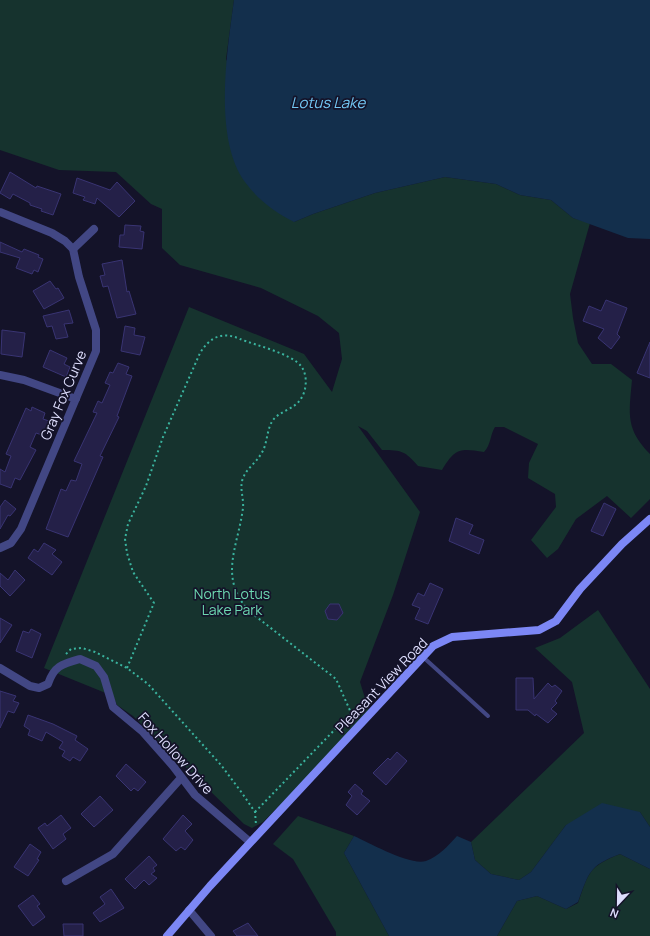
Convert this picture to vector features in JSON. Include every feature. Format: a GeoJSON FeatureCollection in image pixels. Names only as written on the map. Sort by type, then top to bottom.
{"type":"FeatureCollection","features":[{"type":"Feature","properties":{"kind":"street"},"geometry":{"type":"LineString","coordinates":[[0,212],[52,233],[65,241],[73,249],[94,229]]}},
{"type":"Feature","properties":{"kind":"street","name":"Gray Fox Curve"},"geometry":{"type":"LineString","coordinates":[[0,548],[11,543],[22,529],[96,352],[96,330],[79,277],[73,249]]}},
{"type":"Feature","properties":{"kind":"street"},"geometry":{"type":"LineString","coordinates":[[0,375],[24,380],[76,399]]}},
{"type":"Feature","properties":{"kind":"street","name":"Pleasant View Road"},"geometry":{"type":"LineString","coordinates":[[166,936],[250,842],[433,646],[452,637],[539,630],[556,621],[580,589],[622,544],[650,519]]}},
{"type":"Feature","properties":{"kind":"street","name":"Fox Hollow Drive"},"geometry":{"type":"LineString","coordinates":[[61,664],[80,659],[96,666],[104,677],[112,707],[143,732],[195,795],[250,842]]}},
{"type":"Feature","properties":{"kind":"street"},"geometry":{"type":"LineString","coordinates":[[0,668],[30,686],[39,688],[48,684],[51,675],[61,664]]}},
{"type":"Feature","properties":{"kind":"street"},"geometry":{"type":"LineString","coordinates":[[66,881],[113,854],[182,778]]}},
{"type":"Feature","properties":{"kind":"street"},"geometry":{"type":"LineString","coordinates":[[190,910],[211,936]]}},
{"type":"Feature","properties":{"kind":"lane"},"geometry":{"type":"LineString","coordinates":[[423,657],[488,716]]}},
{"type":"Feature","properties":{"kind":"path"},"geometry":{"type":"LineString","coordinates":[[127,668],[154,603],[133,572],[127,553],[125,539],[128,524],[146,486],[163,437],[200,353],[206,343],[216,336],[230,335],[290,358],[301,365],[306,377],[306,384],[300,400],[273,419],[262,453],[246,472],[243,480],[241,487],[243,508],[237,532],[231,579],[234,590],[240,601],[249,611],[336,679],[352,715]]}},
{"type":"Feature","properties":{"kind":"path"},"geometry":{"type":"LineString","coordinates":[[61,664],[65,655],[71,649],[82,648],[95,652],[127,668],[148,684],[196,736],[221,766],[255,812],[256,830]]}},
{"type":"Feature","properties":{"kind":"path"},"geometry":{"type":"LineString","coordinates":[[255,812],[346,718],[358,709]]}},
{"type":"Feature","properties":{"kind":"green space","name":"North Lotus Lake Park"},"geometry":{"type":"Polygon","coordinates":[[[0,0],[234,0],[226,59],[294,222],[375,193],[445,177],[496,184],[520,195],[551,200],[573,218],[590,223],[570,294],[578,343],[592,364],[611,364],[632,380],[630,420],[636,437],[650,454],[650,499],[631,518],[607,496],[576,519],[558,549],[547,558],[531,540],[556,507],[555,494],[528,478],[529,463],[538,444],[504,427],[495,427],[488,446],[484,452],[469,450],[459,451],[451,457],[442,470],[418,466],[403,452],[382,450],[367,431],[358,426],[420,512],[393,595],[360,682],[370,714],[263,822],[252,828],[244,824],[133,716],[117,705],[113,696],[44,668],[189,307],[304,354],[332,392],[342,359],[339,333],[318,316],[261,288],[180,265],[162,248],[162,209],[151,204],[116,172],[59,170],[0,150],[0,0]]]}},
{"type":"Feature","properties":{"kind":"green space"},"geometry":{"type":"Polygon","coordinates":[[[598,610],[650,689],[650,827],[640,812],[566,825],[531,872],[519,880],[491,874],[475,860],[471,842],[584,733],[572,682],[535,648],[560,638],[598,610]]]}},
{"type":"Feature","properties":{"kind":"green space"},"geometry":{"type":"Polygon","coordinates":[[[298,816],[354,836],[344,853],[389,936],[336,936],[336,932],[293,859],[273,844],[298,816]]]}},
{"type":"Feature","properties":{"kind":"green space"},"geometry":{"type":"Polygon","coordinates":[[[620,854],[650,869],[650,936],[497,936],[517,901],[537,896],[566,909],[578,903],[591,872],[601,863],[620,854]]]}},
{"type":"Feature","properties":{"kind":"water","name":"Lotus Lake"},"geometry":{"type":"Polygon","coordinates":[[[234,0],[650,0],[650,239],[628,238],[573,218],[551,200],[520,195],[496,184],[445,177],[375,193],[294,222],[287,218],[261,200],[245,182],[235,164],[229,142],[225,94],[228,44],[234,0]]]}},
{"type":"Feature","properties":{"kind":"water"},"geometry":{"type":"Polygon","coordinates":[[[602,803],[640,812],[650,827],[650,869],[620,854],[609,858],[601,862],[591,872],[578,902],[566,909],[537,896],[517,901],[497,936],[389,936],[344,853],[354,836],[400,857],[419,862],[426,861],[439,854],[457,836],[471,842],[475,860],[491,874],[519,880],[531,872],[566,825],[602,803]]]}},
{"type":"Feature","properties":{"kind":"building"},"geometry":{"type":"Polygon","coordinates":[[[10,172],[36,188],[37,186],[61,194],[53,215],[41,211],[42,209],[30,205],[30,203],[13,194],[10,199],[0,193],[10,172]]]}},
{"type":"Feature","properties":{"kind":"building"},"geometry":{"type":"Polygon","coordinates":[[[77,178],[110,190],[117,182],[135,201],[119,217],[97,198],[95,204],[83,200],[85,197],[73,193],[77,178]]]}},
{"type":"Feature","properties":{"kind":"building"},"geometry":{"type":"Polygon","coordinates":[[[125,225],[141,226],[140,231],[144,232],[142,249],[119,247],[120,235],[124,235],[125,225]]]}},
{"type":"Feature","properties":{"kind":"building"},"geometry":{"type":"Polygon","coordinates":[[[0,242],[22,252],[24,249],[39,255],[38,257],[43,259],[38,272],[34,270],[32,274],[16,268],[20,258],[0,252],[0,242]]]}},
{"type":"Feature","properties":{"kind":"building"},"geometry":{"type":"Polygon","coordinates":[[[122,260],[127,292],[129,291],[136,314],[117,318],[108,286],[103,287],[100,276],[105,275],[102,264],[122,260]]]}},
{"type":"Feature","properties":{"kind":"building"},"geometry":{"type":"Polygon","coordinates":[[[50,281],[56,289],[58,288],[64,298],[44,309],[33,291],[50,281]]]}},
{"type":"Feature","properties":{"kind":"building"},"geometry":{"type":"Polygon","coordinates":[[[606,300],[627,308],[617,334],[620,337],[611,349],[598,338],[604,329],[583,321],[589,306],[601,311],[606,300]]]}},
{"type":"Feature","properties":{"kind":"building"},"geometry":{"type":"Polygon","coordinates":[[[69,310],[73,323],[64,324],[68,337],[56,339],[52,326],[47,327],[43,316],[69,310]]]}},
{"type":"Feature","properties":{"kind":"building"},"geometry":{"type":"Polygon","coordinates":[[[125,326],[135,328],[134,335],[145,337],[140,355],[121,351],[125,326]]]}},
{"type":"Feature","properties":{"kind":"building"},"geometry":{"type":"Polygon","coordinates":[[[2,330],[25,333],[22,357],[1,354],[2,330]]]}},
{"type":"Feature","properties":{"kind":"building"},"geometry":{"type":"Polygon","coordinates":[[[650,342],[650,378],[637,373],[650,342]]]}},
{"type":"Feature","properties":{"kind":"building"},"geometry":{"type":"Polygon","coordinates":[[[50,350],[67,358],[64,364],[70,367],[66,377],[43,367],[50,350]]]}},
{"type":"Feature","properties":{"kind":"building"},"geometry":{"type":"Polygon","coordinates":[[[118,363],[129,367],[126,374],[132,376],[117,416],[119,417],[100,456],[103,457],[68,537],[46,529],[61,489],[66,491],[71,480],[76,481],[82,464],[74,461],[97,413],[93,412],[98,401],[102,403],[110,385],[105,383],[110,372],[113,373],[118,363]]]}},
{"type":"Feature","properties":{"kind":"building"},"geometry":{"type":"Polygon","coordinates":[[[32,407],[45,413],[43,419],[49,421],[42,435],[36,433],[30,447],[36,450],[20,480],[15,478],[11,488],[0,484],[0,469],[5,472],[11,456],[6,454],[26,408],[31,411],[32,407]]]}},
{"type":"Feature","properties":{"kind":"building"},"geometry":{"type":"Polygon","coordinates":[[[5,500],[16,509],[10,516],[8,515],[0,529],[0,507],[5,500]]]}},
{"type":"Feature","properties":{"kind":"building"},"geometry":{"type":"Polygon","coordinates":[[[604,503],[616,509],[603,536],[591,531],[604,503]]]}},
{"type":"Feature","properties":{"kind":"building"},"geometry":{"type":"Polygon","coordinates":[[[456,518],[473,525],[469,534],[484,540],[479,554],[449,541],[456,518]]]}},
{"type":"Feature","properties":{"kind":"building"},"geometry":{"type":"Polygon","coordinates":[[[44,543],[56,550],[52,554],[62,562],[52,575],[28,558],[34,549],[38,552],[44,543]]]}},
{"type":"Feature","properties":{"kind":"building"},"geometry":{"type":"Polygon","coordinates":[[[15,570],[25,580],[10,596],[0,586],[0,573],[8,580],[15,570]]]}},
{"type":"Feature","properties":{"kind":"building"},"geometry":{"type":"Polygon","coordinates":[[[430,583],[443,589],[428,624],[415,619],[420,608],[412,605],[418,593],[424,596],[430,583]]]}},
{"type":"Feature","properties":{"kind":"building"},"geometry":{"type":"Polygon","coordinates":[[[330,604],[339,604],[343,613],[337,620],[328,619],[325,611],[330,604]]]}},
{"type":"Feature","properties":{"kind":"building"},"geometry":{"type":"Polygon","coordinates":[[[0,618],[12,625],[0,643],[0,618]]]}},
{"type":"Feature","properties":{"kind":"building"},"geometry":{"type":"Polygon","coordinates":[[[31,629],[41,634],[32,658],[16,651],[23,631],[29,633],[31,629]]]}},
{"type":"Feature","properties":{"kind":"building"},"geometry":{"type":"Polygon","coordinates":[[[516,678],[533,678],[534,699],[548,683],[552,687],[555,685],[562,691],[555,701],[557,703],[551,709],[557,714],[548,723],[536,714],[535,716],[528,710],[516,710],[516,678]]]}},
{"type":"Feature","properties":{"kind":"building"},"geometry":{"type":"Polygon","coordinates":[[[0,691],[16,696],[13,701],[19,703],[14,713],[8,711],[0,728],[0,691]]]}},
{"type":"Feature","properties":{"kind":"building"},"geometry":{"type":"Polygon","coordinates":[[[28,715],[53,724],[77,736],[75,740],[88,749],[80,761],[73,757],[70,761],[62,756],[65,751],[59,748],[63,742],[46,732],[42,741],[28,735],[30,730],[24,726],[28,715]]]}},
{"type":"Feature","properties":{"kind":"building"},"geometry":{"type":"Polygon","coordinates":[[[397,752],[407,761],[386,785],[373,773],[388,758],[390,760],[397,752]]]}},
{"type":"Feature","properties":{"kind":"building"},"geometry":{"type":"Polygon","coordinates":[[[126,764],[146,782],[138,791],[134,788],[131,791],[116,776],[126,764]]]}},
{"type":"Feature","properties":{"kind":"building"},"geometry":{"type":"Polygon","coordinates":[[[355,784],[363,791],[361,794],[370,801],[357,815],[346,805],[352,796],[348,792],[355,784]]]}},
{"type":"Feature","properties":{"kind":"building"},"geometry":{"type":"Polygon","coordinates":[[[100,796],[113,810],[94,827],[81,814],[100,796]]]}},
{"type":"Feature","properties":{"kind":"building"},"geometry":{"type":"Polygon","coordinates":[[[61,815],[71,828],[63,834],[66,839],[53,849],[38,828],[45,823],[47,826],[61,815]]]}},
{"type":"Feature","properties":{"kind":"building"},"geometry":{"type":"Polygon","coordinates":[[[183,815],[192,824],[185,831],[193,840],[185,850],[181,847],[176,851],[163,839],[183,815]]]}},
{"type":"Feature","properties":{"kind":"building"},"geometry":{"type":"Polygon","coordinates":[[[30,844],[41,852],[37,859],[39,860],[28,876],[14,867],[30,844]]]}},
{"type":"Feature","properties":{"kind":"building"},"geometry":{"type":"Polygon","coordinates":[[[149,856],[157,865],[153,868],[155,871],[151,874],[157,878],[149,885],[144,880],[135,889],[125,879],[149,856]]]}},
{"type":"Feature","properties":{"kind":"building"},"geometry":{"type":"Polygon","coordinates":[[[111,889],[124,908],[100,922],[93,913],[105,904],[100,897],[111,889]]]}},
{"type":"Feature","properties":{"kind":"building"},"geometry":{"type":"Polygon","coordinates":[[[33,895],[40,904],[37,906],[45,917],[33,926],[18,906],[33,895]]]}},
{"type":"Feature","properties":{"kind":"building"},"geometry":{"type":"Polygon","coordinates":[[[248,923],[258,936],[237,936],[233,931],[248,923]]]}},
{"type":"Feature","properties":{"kind":"building"},"geometry":{"type":"Polygon","coordinates":[[[63,924],[83,924],[83,936],[64,936],[63,924]]]}}]}
